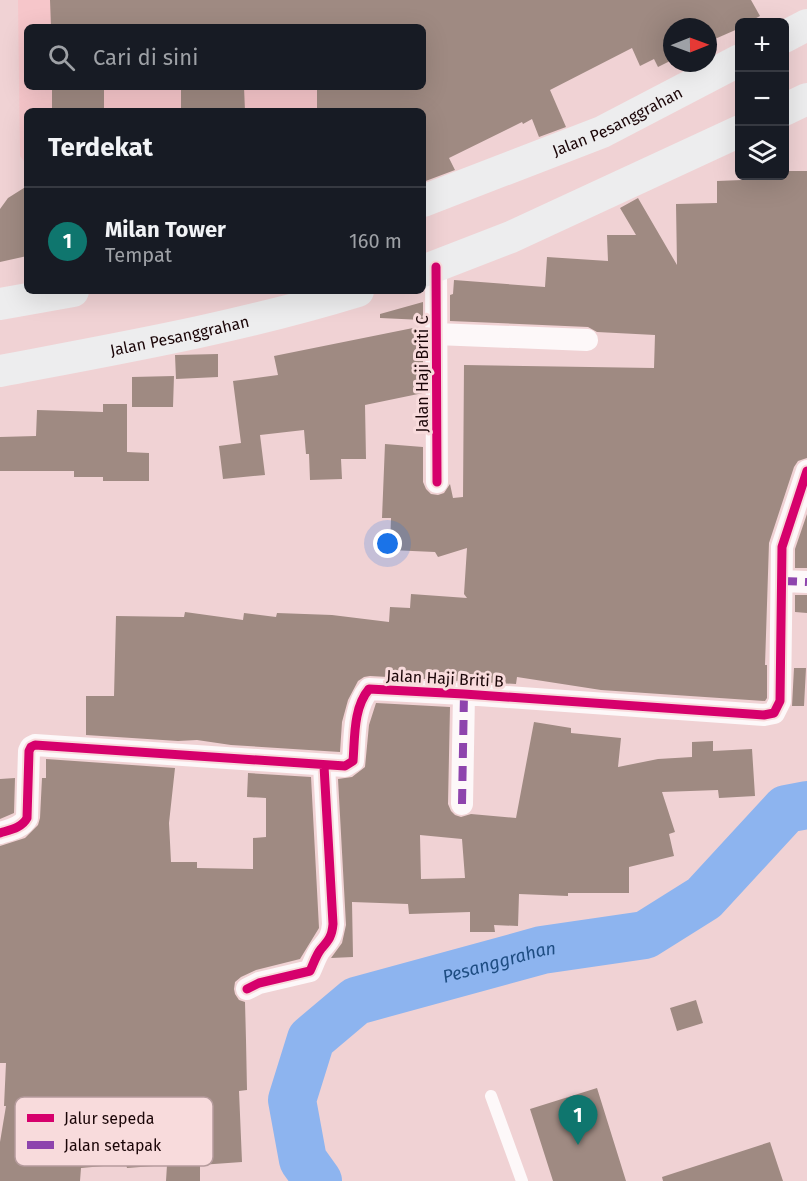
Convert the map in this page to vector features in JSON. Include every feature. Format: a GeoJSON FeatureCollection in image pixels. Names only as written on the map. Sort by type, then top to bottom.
{"type":"FeatureCollection","features":[{"type":"Feature","properties":{"kind":"main road"},"geometry":{"type":"LineString","coordinates":[[789,34],[807,25]]}},
{"type":"Feature","properties":{"kind":"main road","name":"Jalan Pesanggrahan"},"geometry":{"type":"LineString","coordinates":[[426,200],[602,132],[735,63]]}},
{"type":"Feature","properties":{"kind":"main road"},"geometry":{"type":"LineString","coordinates":[[789,108],[807,99]]}},
{"type":"Feature","properties":{"kind":"main road"},"geometry":{"type":"LineString","coordinates":[[429,269],[511,237],[586,204],[735,133]]}},
{"type":"Feature","properties":{"kind":"main road"},"geometry":{"type":"LineString","coordinates":[[0,304],[56,294]]}},
{"type":"Feature","properties":{"kind":"main road","name":"Jalan Pesanggrahan"},"geometry":{"type":"LineString","coordinates":[[0,371],[212,330],[348,294]]}},
{"type":"Feature","properties":{"kind":"street","name":"Jalan Haji Briti C"},"geometry":{"type":"LineString","coordinates":[[429,269],[436,334],[437,482]]}},
{"type":"Feature","properties":{"kind":"street"},"geometry":{"type":"LineString","coordinates":[[436,334],[587,340]]}},
{"type":"Feature","properties":{"kind":"street","name":"Jalan Haji Briti B"},"geometry":{"type":"LineString","coordinates":[[0,833],[20,825],[27,818],[29,751],[35,745],[345,766],[353,761],[359,710],[362,698],[369,689],[764,715],[774,713],[780,701],[783,548],[803,494],[807,471]]}},
{"type":"Feature","properties":{"kind":"street"},"geometry":{"type":"LineString","coordinates":[[782,581],[807,582]]}},
{"type":"Feature","properties":{"kind":"street"},"geometry":{"type":"LineString","coordinates":[[462,804],[464,694]]}},
{"type":"Feature","properties":{"kind":"street"},"geometry":{"type":"LineString","coordinates":[[247,990],[259,983],[310,971],[320,950],[332,936],[324,766]]}},
{"type":"Feature","properties":{"kind":"lane"},"geometry":{"type":"LineString","coordinates":[[491,1096],[522,1181]]}},
{"type":"Feature","properties":{"kind":"shaded area"},"geometry":{"type":"Polygon","coordinates":[[[18,0],[441,0],[423,108],[24,108],[24,161],[20,156],[18,0]]]}},
{"type":"Feature","properties":{"kind":"building"},"geometry":{"type":"Polygon","coordinates":[[[50,0],[751,0],[760,16],[735,18],[735,30],[717,38],[717,18],[663,18],[663,64],[658,67],[654,59],[640,66],[632,48],[550,90],[566,127],[539,137],[532,119],[523,124],[522,122],[449,158],[455,170],[426,181],[426,108],[317,108],[317,90],[426,90],[426,24],[51,24],[50,0]]]}},
{"type":"Feature","properties":{"kind":"building"},"geometry":{"type":"Polygon","coordinates":[[[52,90],[104,90],[104,108],[52,108],[52,90]]]}},
{"type":"Feature","properties":{"kind":"building"},"geometry":{"type":"Polygon","coordinates":[[[181,90],[244,90],[245,108],[181,108],[181,90]]]}},
{"type":"Feature","properties":{"kind":"building"},"geometry":{"type":"Polygon","coordinates":[[[789,171],[807,171],[807,458],[798,461],[794,467],[769,543],[765,665],[767,665],[767,698],[765,701],[601,690],[517,677],[516,684],[370,676],[358,681],[348,700],[342,722],[340,752],[231,745],[197,740],[178,741],[86,735],[86,696],[114,696],[116,616],[184,617],[185,612],[243,620],[244,613],[276,617],[277,613],[332,615],[389,622],[390,607],[410,608],[411,594],[467,598],[464,594],[467,548],[438,557],[435,552],[390,550],[391,518],[382,518],[385,444],[423,447],[423,482],[426,489],[431,494],[438,495],[444,493],[450,484],[453,498],[463,497],[464,365],[654,368],[655,335],[597,332],[588,327],[450,321],[450,295],[453,294],[454,280],[545,287],[547,257],[608,261],[607,235],[636,235],[620,208],[638,198],[677,265],[676,204],[717,203],[717,181],[789,180],[789,171]]]}},
{"type":"Feature","properties":{"kind":"building"},"geometry":{"type":"Polygon","coordinates":[[[24,188],[24,257],[0,262],[0,209],[8,198],[24,188]]]}},
{"type":"Feature","properties":{"kind":"building"},"geometry":{"type":"Polygon","coordinates":[[[423,302],[423,320],[380,318],[380,314],[423,302]]]}},
{"type":"Feature","properties":{"kind":"building"},"geometry":{"type":"Polygon","coordinates":[[[418,327],[423,353],[423,393],[365,405],[366,459],[341,459],[342,479],[310,480],[309,454],[306,454],[304,430],[260,435],[265,475],[223,479],[219,446],[241,443],[233,381],[278,375],[274,356],[418,327]]]}},
{"type":"Feature","properties":{"kind":"building"},"geometry":{"type":"Polygon","coordinates":[[[218,354],[218,377],[176,379],[175,355],[218,354]]]}},
{"type":"Feature","properties":{"kind":"building"},"geometry":{"type":"Polygon","coordinates":[[[174,376],[173,407],[132,407],[132,377],[174,376]]]}},
{"type":"Feature","properties":{"kind":"building"},"geometry":{"type":"Polygon","coordinates":[[[103,404],[127,404],[127,452],[149,453],[149,481],[103,481],[103,477],[74,477],[74,471],[0,471],[0,437],[36,436],[37,410],[103,412],[103,404]]]}},
{"type":"Feature","properties":{"kind":"building"},"geometry":{"type":"Polygon","coordinates":[[[807,514],[807,568],[795,568],[795,549],[807,514]]]}},
{"type":"Feature","properties":{"kind":"building"},"geometry":{"type":"Polygon","coordinates":[[[795,595],[807,595],[807,613],[795,612],[795,595]]]}},
{"type":"Feature","properties":{"kind":"building"},"geometry":{"type":"Polygon","coordinates":[[[794,668],[806,668],[804,706],[792,706],[794,668]]]}},
{"type":"Feature","properties":{"kind":"building"},"geometry":{"type":"Polygon","coordinates":[[[376,703],[450,707],[448,804],[455,815],[461,817],[471,814],[516,818],[534,722],[571,728],[571,733],[621,738],[618,767],[658,759],[692,757],[692,742],[713,741],[713,751],[752,749],[755,796],[719,798],[718,790],[662,792],[675,832],[669,834],[674,856],[629,867],[629,893],[568,893],[568,896],[519,894],[518,926],[494,925],[495,932],[470,932],[470,912],[409,914],[408,904],[352,902],[353,957],[331,958],[342,943],[346,925],[338,779],[352,777],[365,767],[369,725],[376,703]],[[420,835],[421,879],[465,878],[462,839],[420,835]]]}},
{"type":"Feature","properties":{"kind":"building"},"geometry":{"type":"Polygon","coordinates":[[[46,759],[175,768],[169,823],[171,862],[197,862],[197,868],[253,869],[253,838],[266,837],[266,798],[247,797],[248,773],[311,777],[319,928],[300,959],[256,970],[235,982],[235,994],[239,1000],[245,1002],[247,1090],[239,1091],[242,1162],[213,1164],[213,1097],[15,1097],[15,1166],[104,1166],[81,1168],[80,1181],[0,1181],[0,1142],[6,1106],[4,1106],[6,1063],[0,1063],[0,846],[25,838],[38,825],[42,778],[46,778],[46,759]]]}},
{"type":"Feature","properties":{"kind":"building"},"geometry":{"type":"Polygon","coordinates":[[[15,778],[14,813],[0,819],[0,779],[15,778]]]}},
{"type":"Feature","properties":{"kind":"building"},"geometry":{"type":"Polygon","coordinates":[[[696,1000],[703,1023],[677,1031],[670,1008],[696,1000]]]}},
{"type":"Feature","properties":{"kind":"building"},"geometry":{"type":"Polygon","coordinates":[[[597,1088],[626,1181],[553,1181],[530,1109],[597,1088]]]}},
{"type":"Feature","properties":{"kind":"building"},"geometry":{"type":"Polygon","coordinates":[[[770,1142],[783,1181],[663,1181],[662,1177],[770,1142]]]}},
{"type":"Feature","properties":{"kind":"building"},"geometry":{"type":"Polygon","coordinates":[[[126,1166],[154,1166],[127,1168],[126,1166]]]}},
{"type":"Feature","properties":{"kind":"building"},"geometry":{"type":"Polygon","coordinates":[[[167,1166],[200,1166],[200,1181],[166,1181],[167,1166]]]}},
{"type":"Feature","properties":{"kind":"waterway","name":"Pesanggrahan"},"geometry":{"type":"LineString","coordinates":[[318,1181],[303,1160],[292,1100],[311,1039],[356,1001],[542,950],[645,935],[704,898],[786,809],[807,805]]}},
{"type":"Feature","properties":{"kind":"marked path"},"geometry":{"type":"LineString","coordinates":[[782,581],[807,582]]}},
{"type":"Feature","properties":{"kind":"marked path"},"geometry":{"type":"LineString","coordinates":[[462,804],[464,694]]}},
{"type":"Feature","properties":{"kind":"cycle path"},"geometry":{"type":"LineString","coordinates":[[436,267],[437,482]]}},
{"type":"Feature","properties":{"kind":"cycle path"},"geometry":{"type":"LineString","coordinates":[[0,833],[19,826],[27,818],[29,751],[35,745],[345,766],[353,761],[357,714],[369,689],[764,715],[774,713],[780,701],[782,547],[807,471]]}},
{"type":"Feature","properties":{"kind":"cycle path"},"geometry":{"type":"LineString","coordinates":[[247,989],[259,983],[310,971],[331,935],[333,924],[324,766]]}},
{"type":"Feature","properties":{"kind":"place","name":"Milan Tower"},"geometry":{"type":"Point","coordinates":[578,1145]}}]}
